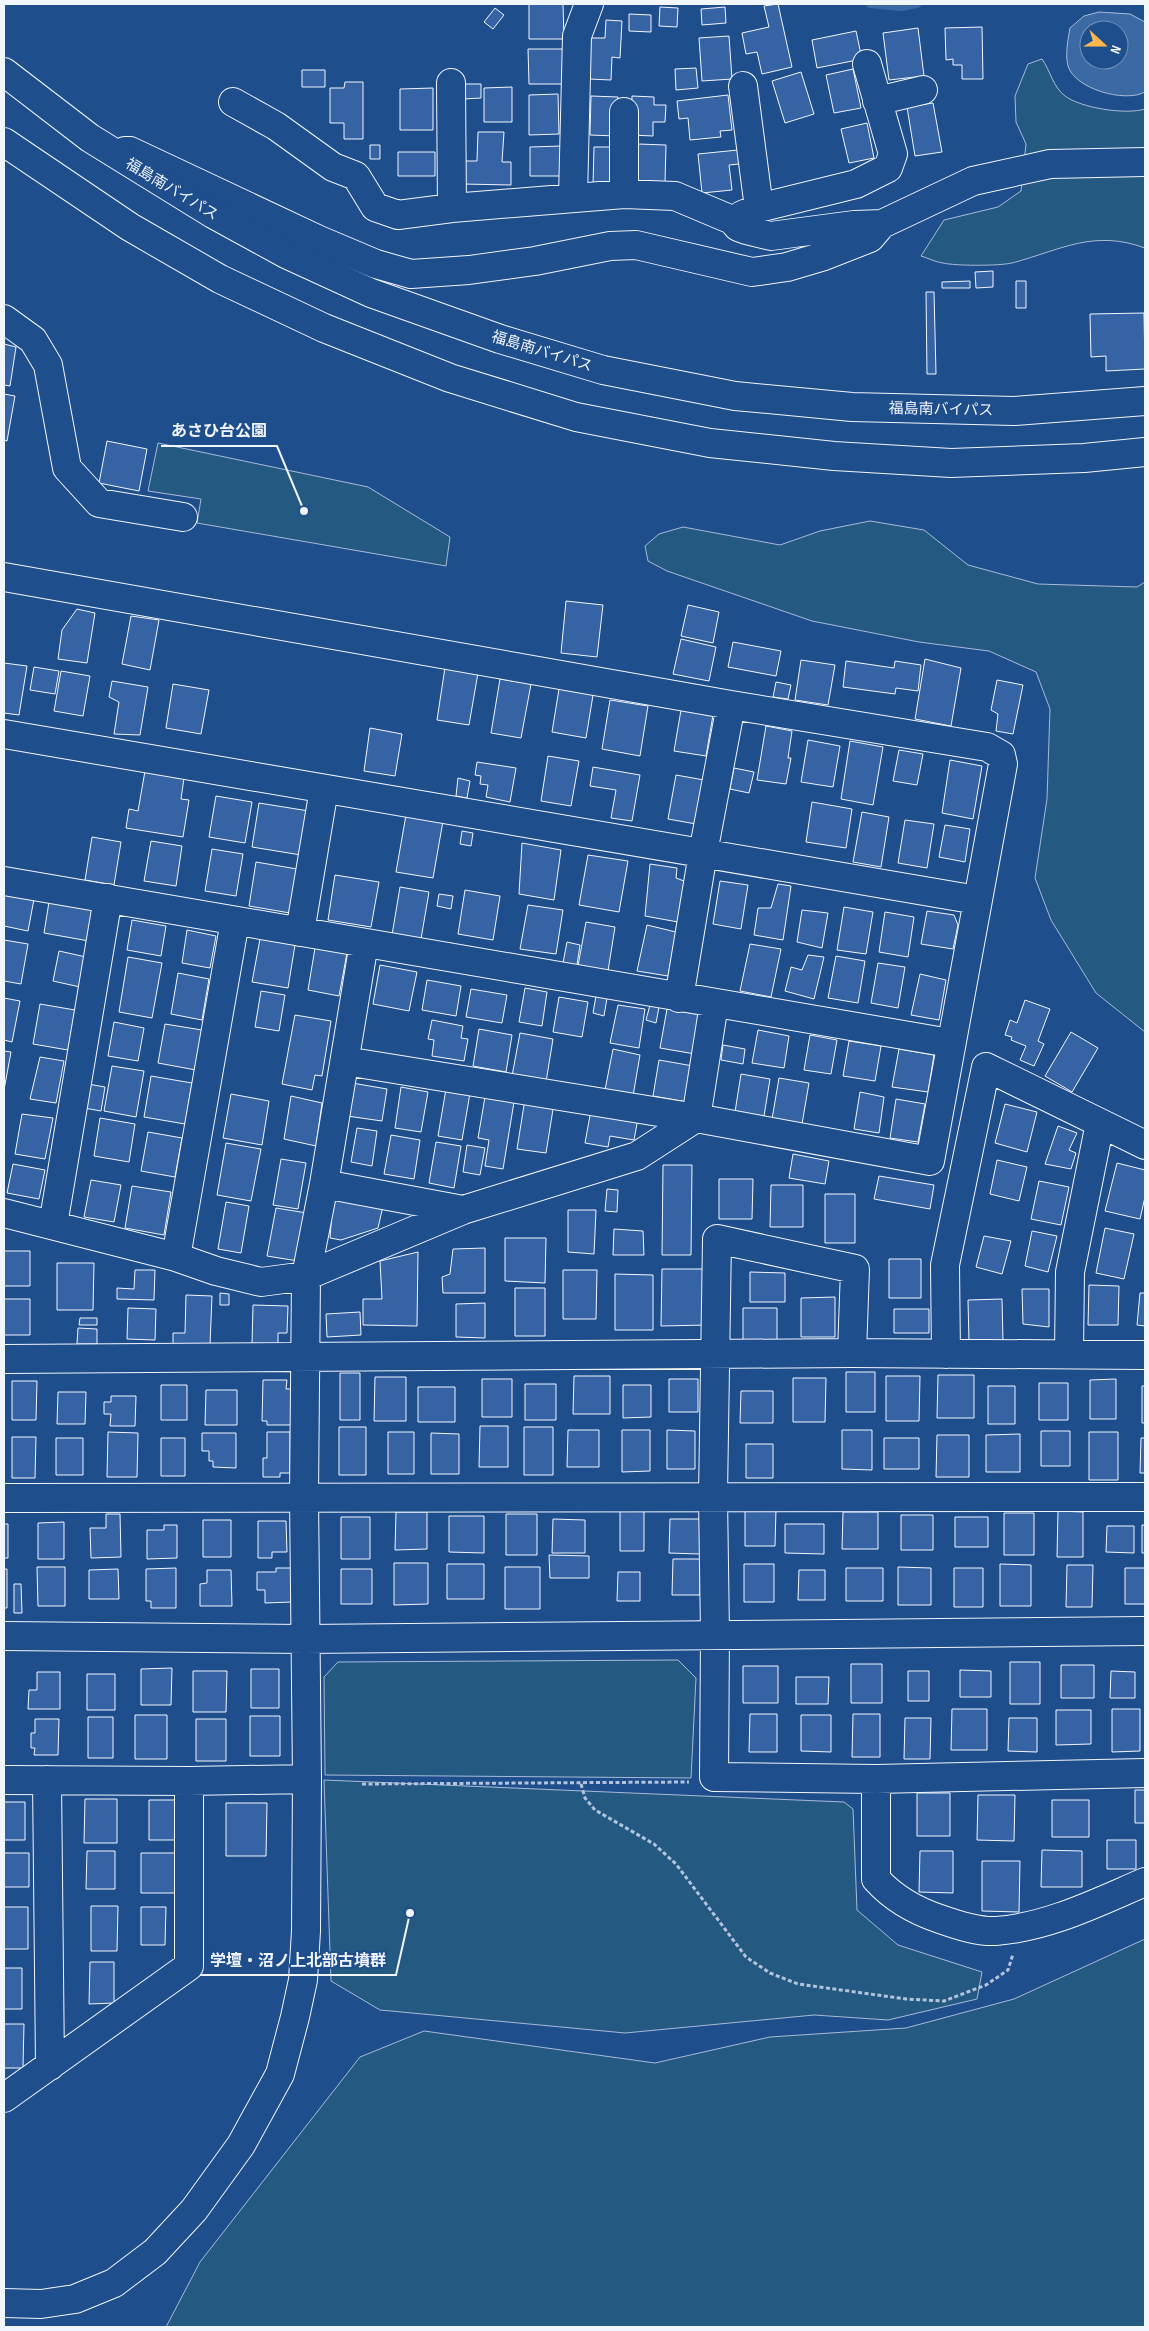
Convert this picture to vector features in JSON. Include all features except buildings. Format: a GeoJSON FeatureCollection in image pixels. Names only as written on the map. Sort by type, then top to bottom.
{"type":"FeatureCollection","features":[{"type":"Feature","properties":{"kind":"main road"},"geometry":{"type":"LineString","coordinates":[[573,197],[577,36],[589,4]]}},
{"type":"Feature","properties":{"kind":"main road"},"geometry":{"type":"LineString","coordinates":[[732,220],[760,208],[856,184],[888,168],[893,154],[867,64]]}},
{"type":"Feature","properties":{"kind":"main road","name":"福島南バイパス"},"geometry":{"type":"LineString","coordinates":[[4,72],[111,151],[213,214],[286,254],[371,293],[500,339],[603,370],[735,396],[852,407],[1014,411],[1145,401]]}},
{"type":"Feature","properties":{"kind":"main road"},"geometry":{"type":"LineString","coordinates":[[451,83],[452,208]]}},
{"type":"Feature","properties":{"kind":"main road"},"geometry":{"type":"LineString","coordinates":[[743,86],[760,208]]}},
{"type":"Feature","properties":{"kind":"main road"},"geometry":{"type":"LineString","coordinates":[[877,101],[923,90]]}},
{"type":"Feature","properties":{"kind":"main road"},"geometry":{"type":"LineString","coordinates":[[232,102],[276,126],[333,166],[356,176],[375,207],[398,215],[573,197],[624,194],[675,196],[732,220],[738,227],[772,236],[854,225],[882,224],[973,181],[1050,164],[1145,162]]}},
{"type":"Feature","properties":{"kind":"main road"},"geometry":{"type":"LineString","coordinates":[[624,112],[624,194]]}},
{"type":"Feature","properties":{"kind":"main road"},"geometry":{"type":"LineString","coordinates":[[4,142],[122,222],[220,280],[324,328],[450,378],[576,417],[710,443],[834,456],[951,463],[1084,458],[1145,452]]}},
{"type":"Feature","properties":{"kind":"main road"},"geometry":{"type":"LineString","coordinates":[[111,151],[130,151],[319,240],[376,264],[412,274],[469,270],[535,261],[610,246],[636,245],[752,272],[787,267],[824,256],[870,238],[882,224]]}},
{"type":"Feature","properties":{"kind":"main road"},"geometry":{"type":"LineString","coordinates":[[4,320],[33,340],[48,365],[67,468],[99,504],[183,517]]}},
{"type":"Feature","properties":{"kind":"main road"},"geometry":{"type":"LineString","coordinates":[[4,577],[987,747],[1001,755],[1003,764],[930,1161],[696,1118],[345,1061]]}},
{"type":"Feature","properties":{"kind":"main road"},"geometry":{"type":"LineString","coordinates":[[680,998],[702,853],[731,704]]}},
{"type":"Feature","properties":{"kind":"main road"},"geometry":{"type":"LineString","coordinates":[[4,734],[977,900]]}},
{"type":"Feature","properties":{"kind":"main road"},"geometry":{"type":"LineString","coordinates":[[300,932],[324,789]]}},
{"type":"Feature","properties":{"kind":"main road"},"geometry":{"type":"LineString","coordinates":[[4,882],[108,898],[950,1044]]}},
{"type":"Feature","properties":{"kind":"main road"},"geometry":{"type":"LineString","coordinates":[[53,1225],[108,898]]}},
{"type":"Feature","properties":{"kind":"main road"},"geometry":{"type":"LineString","coordinates":[[176,1257],[235,921]]}},
{"type":"Feature","properties":{"kind":"main road"},"geometry":{"type":"LineString","coordinates":[[4,2303],[41,2304],[75,2299],[114,2283],[155,2252],[194,2210],[241,2146],[280,2074],[303,1980],[306,1931],[307,1779],[304,1496],[306,1276],[324,1184],[364,943]]}},
{"type":"Feature","properties":{"kind":"main road"},"geometry":{"type":"LineString","coordinates":[[4,1213],[176,1257],[216,1271],[261,1282],[306,1276],[463,1210],[637,1156],[696,1118],[714,1004]]}},
{"type":"Feature","properties":{"kind":"main road"},"geometry":{"type":"LineString","coordinates":[[946,1354],[945,1265],[986,1067],[1145,1145]]}},
{"type":"Feature","properties":{"kind":"main road"},"geometry":{"type":"LineString","coordinates":[[1069,1353],[1070,1272],[1100,1124]]}},
{"type":"Feature","properties":{"kind":"main road"},"geometry":{"type":"LineString","coordinates":[[324,1184],[463,1210]]}},
{"type":"Feature","properties":{"kind":"main road"},"geometry":{"type":"LineString","coordinates":[[852,1353],[854,1269],[717,1239],[713,1496],[715,1635],[714,1777],[876,1779],[1145,1772]]}},
{"type":"Feature","properties":{"kind":"main road"},"geometry":{"type":"LineString","coordinates":[[4,1359],[715,1356],[852,1353],[1145,1355]]}},
{"type":"Feature","properties":{"kind":"main road"},"geometry":{"type":"LineString","coordinates":[[4,1498],[304,1496],[1145,1497]]}},
{"type":"Feature","properties":{"kind":"main road"},"geometry":{"type":"LineString","coordinates":[[4,1636],[305,1639],[1145,1631]]}},
{"type":"Feature","properties":{"kind":"main road"},"geometry":{"type":"LineString","coordinates":[[4,1780],[189,1781],[307,1779]]}},
{"type":"Feature","properties":{"kind":"main road"},"geometry":{"type":"LineString","coordinates":[[876,1779],[876,1879],[888,1892],[927,1914],[959,1926],[995,1931],[1020,1927],[1074,1912],[1145,1882]]}},
{"type":"Feature","properties":{"kind":"main road"},"geometry":{"type":"LineString","coordinates":[[47,1780],[50,2066]]}},
{"type":"Feature","properties":{"kind":"main road"},"geometry":{"type":"LineString","coordinates":[[4,2098],[188,1966],[189,1781]]}},
{"type":"Feature","properties":{"kind":"path"},"geometry":{"type":"LineString","coordinates":[[362,1784],[693,1782],[714,1777]]}},
{"type":"Feature","properties":{"kind":"path"},"geometry":{"type":"LineString","coordinates":[[582,1784],[585,1798],[596,1810],[654,1844],[676,1864],[746,1957],[770,1973],[798,1984],[906,1999],[944,2001],[986,1985],[1008,1970],[1020,1927]]}},
{"type":"Feature","properties":{"kind":"shaded area"},"geometry":{"type":"Polygon","coordinates":[[[1099,12],[1130,14],[1145,22],[1145,92],[1126,96],[1114,95],[1090,87],[1072,74],[1068,66],[1067,47],[1070,28],[1079,20],[1079,70],[1129,70],[1129,20],[1079,20],[1084,16],[1099,12]]]}},
{"type":"Feature","properties":{"kind":"shaded area"},"geometry":{"type":"Polygon","coordinates":[[[1042,59],[1057,88],[1072,100],[1092,107],[1116,111],[1145,109],[1145,248],[1109,240],[1093,241],[1012,263],[988,265],[949,264],[921,256],[944,220],[998,207],[1021,191],[1026,144],[1016,122],[1015,96],[1028,64],[1042,59]]]}},
{"type":"Feature","properties":{"kind":"shaded area"},"geometry":{"type":"Polygon","coordinates":[[[158,443],[368,487],[450,537],[446,566],[197,523],[201,499],[148,491],[158,443]]]}},
{"type":"Feature","properties":{"kind":"shaded area"},"geometry":{"type":"Polygon","coordinates":[[[870,521],[924,530],[968,565],[1038,584],[1137,587],[1145,582],[1145,1032],[1096,993],[1051,920],[1035,878],[1047,799],[1050,709],[1036,672],[989,651],[919,642],[812,621],[667,571],[648,561],[645,546],[659,534],[683,527],[780,545],[820,531],[870,521]]]}},
{"type":"Feature","properties":{"kind":"shaded area"},"geometry":{"type":"Polygon","coordinates":[[[678,1660],[696,1678],[691,1778],[325,1775],[324,1677],[338,1662],[678,1660]]]}},
{"type":"Feature","properties":{"kind":"shaded area"},"geometry":{"type":"Polygon","coordinates":[[[324,1780],[844,1802],[853,1809],[857,1910],[898,1945],[982,1972],[977,1999],[888,2020],[814,2015],[625,2033],[380,2010],[331,1981],[324,1780]]]}},
{"type":"Feature","properties":{"kind":"shaded area"},"geometry":{"type":"Polygon","coordinates":[[[1145,1939],[1145,2327],[166,2327],[200,2262],[360,2057],[424,2031],[655,2063],[770,2037],[906,2028],[1014,1999],[1145,1939]]]}},
{"type":"Feature","properties":{"kind":"waterway"},"geometry":{"type":"LineString","coordinates":[[870,4],[901,7],[917,4]]}},
{"type":"Feature","properties":{"kind":"place","name":"あさひ台公園"},"geometry":{"type":"Point","coordinates":[304,511]}},
{"type":"Feature","properties":{"kind":"place","name":"学壇・沼ノ上北部古墳群"},"geometry":{"type":"Point","coordinates":[410,1913]}}]}
